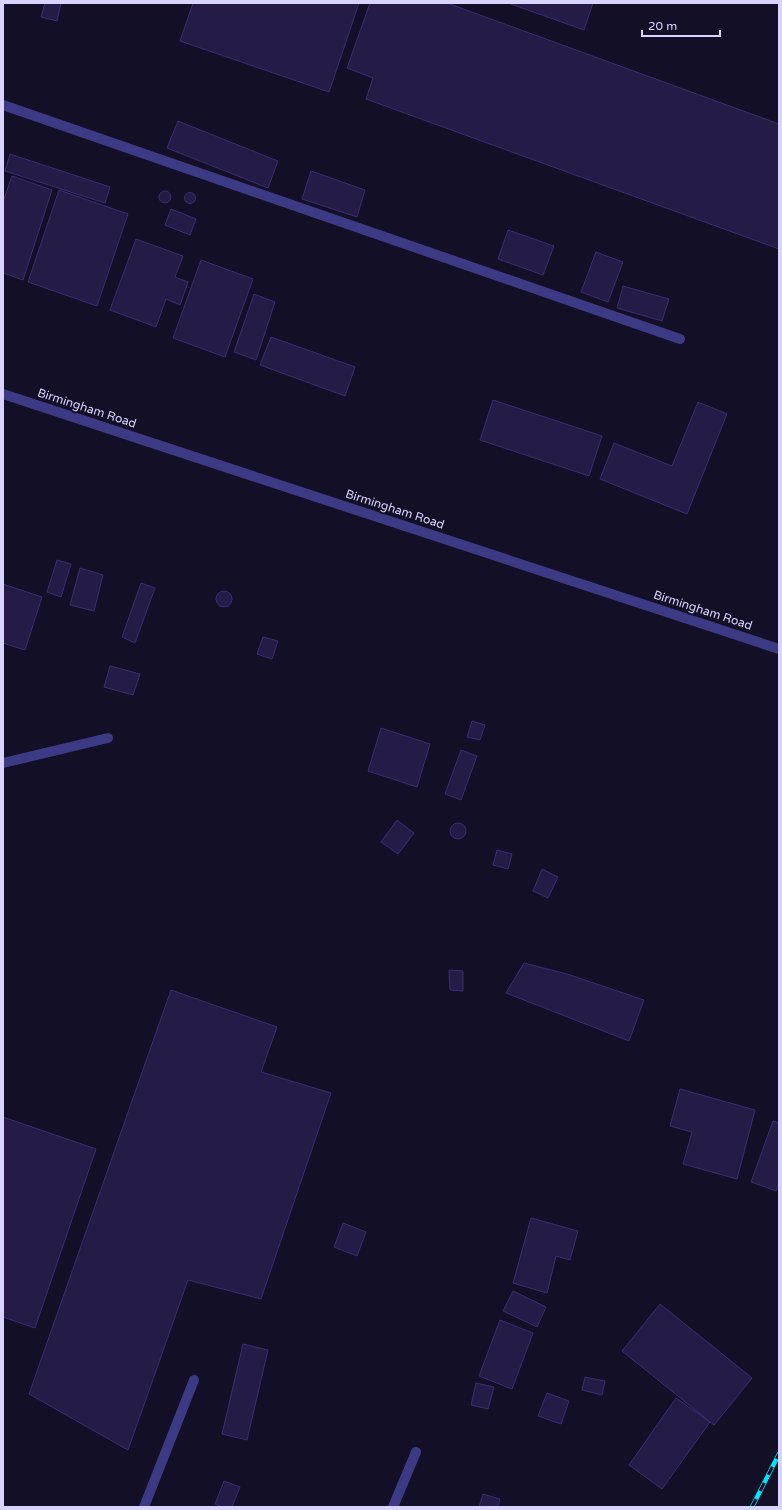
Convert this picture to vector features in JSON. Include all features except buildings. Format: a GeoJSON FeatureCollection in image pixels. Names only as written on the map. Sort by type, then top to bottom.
{"type":"FeatureCollection","features":[{"type":"Feature","properties":{"kind":"street"},"geometry":{"type":"LineString","coordinates":[[3,105],[680,339]]}},
{"type":"Feature","properties":{"kind":"street","name":"Birmingham Road"},"geometry":{"type":"LineString","coordinates":[[3,394],[779,649]]}},
{"type":"Feature","properties":{"kind":"street"},"geometry":{"type":"LineString","coordinates":[[3,763],[108,738]]}},
{"type":"Feature","properties":{"kind":"street"},"geometry":{"type":"LineString","coordinates":[[144,1507],[194,1380]]}},
{"type":"Feature","properties":{"kind":"street"},"geometry":{"type":"LineString","coordinates":[[393,1507],[416,1452]]}},
{"type":"Feature","properties":{"kind":"railway"},"geometry":{"type":"LineString","coordinates":[[752,1507],[779,1454]]}}]}
